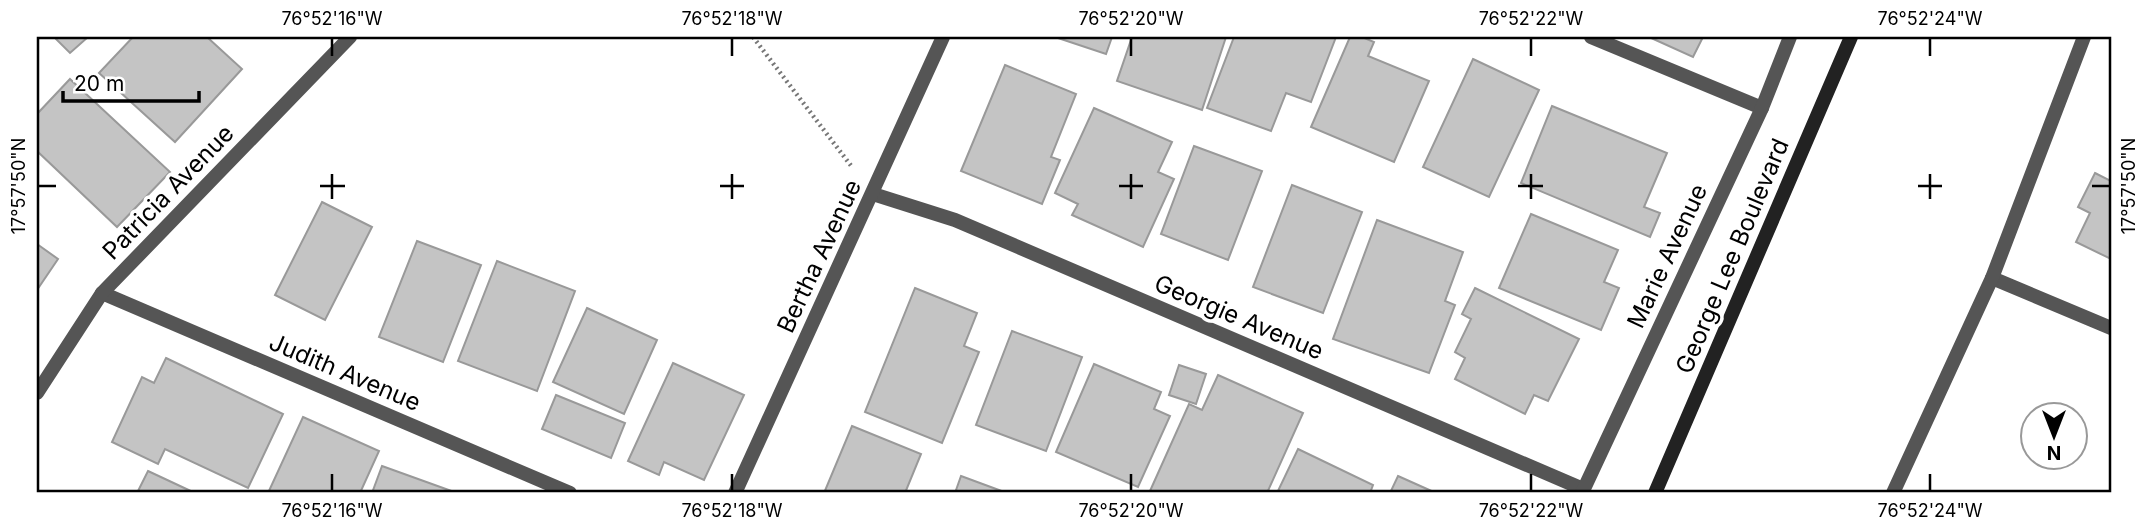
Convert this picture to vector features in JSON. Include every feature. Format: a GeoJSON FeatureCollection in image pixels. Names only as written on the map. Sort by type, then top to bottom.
{"type":"FeatureCollection","features":[{"type":"Feature","properties":{"kind":"main road","name":"George Lee Boulevard"},"geometry":{"type":"LineString","coordinates":[[1655,493],[1851,37]]}},
{"type":"Feature","properties":{"kind":"street","name":"Patricia Avenue"},"geometry":{"type":"LineString","coordinates":[[37,393],[102,293],[349,37]]}},
{"type":"Feature","properties":{"kind":"street","name":"Bertha Avenue"},"geometry":{"type":"LineString","coordinates":[[735,493],[943,37]]}},
{"type":"Feature","properties":{"kind":"street"},"geometry":{"type":"LineString","coordinates":[[1591,37],[1762,108]]}},
{"type":"Feature","properties":{"kind":"street","name":"Marie Avenue"},"geometry":{"type":"LineString","coordinates":[[1582,491],[1762,108],[1790,37]]}},
{"type":"Feature","properties":{"kind":"street"},"geometry":{"type":"LineString","coordinates":[[1893,493],[1992,278],[2084,37]]}},
{"type":"Feature","properties":{"kind":"street","name":"Georgie Avenue"},"geometry":{"type":"LineString","coordinates":[[873,194],[955,220],[1582,491]]}},
{"type":"Feature","properties":{"kind":"street"},"geometry":{"type":"LineString","coordinates":[[1992,278],[2111,328]]}},
{"type":"Feature","properties":{"kind":"street","name":"Judith Avenue"},"geometry":{"type":"LineString","coordinates":[[102,293],[570,493]]}},
{"type":"Feature","properties":{"kind":"path"},"geometry":{"type":"LineString","coordinates":[[753,37],[873,194]]}},
{"type":"Feature","properties":{"kind":"building"},"geometry":{"type":"Polygon","coordinates":[[[54,37],[88,37],[70,53],[54,37]]]}},
{"type":"Feature","properties":{"kind":"building"},"geometry":{"type":"Polygon","coordinates":[[[133,37],[207,37],[242,69],[175,142],[99,73],[133,37]]]}},
{"type":"Feature","properties":{"kind":"building"},"geometry":{"type":"Polygon","coordinates":[[[1055,37],[1112,37],[1106,54],[1055,37]]]}},
{"type":"Feature","properties":{"kind":"building"},"geometry":{"type":"Polygon","coordinates":[[[1132,37],[1226,37],[1202,110],[1117,81],[1132,37]]]}},
{"type":"Feature","properties":{"kind":"building"},"geometry":{"type":"Polygon","coordinates":[[[1234,37],[1336,37],[1311,102],[1286,93],[1271,131],[1207,108],[1234,37]]]}},
{"type":"Feature","properties":{"kind":"building"},"geometry":{"type":"Polygon","coordinates":[[[1350,37],[1362,37],[1374,42],[1368,56],[1429,81],[1394,162],[1311,127],[1350,37]]]}},
{"type":"Feature","properties":{"kind":"building"},"geometry":{"type":"Polygon","coordinates":[[[1649,37],[1703,37],[1693,57],[1649,37]]]}},
{"type":"Feature","properties":{"kind":"building"},"geometry":{"type":"Polygon","coordinates":[[[1473,59],[1539,90],[1489,197],[1423,167],[1473,59]]]}},
{"type":"Feature","properties":{"kind":"building"},"geometry":{"type":"Polygon","coordinates":[[[1005,65],[1076,94],[1051,157],[1060,160],[1042,204],[961,171],[1005,65]]]}},
{"type":"Feature","properties":{"kind":"building"},"geometry":{"type":"Polygon","coordinates":[[[70,79],[170,172],[117,227],[37,151],[37,114],[70,79]]]}},
{"type":"Feature","properties":{"kind":"building"},"geometry":{"type":"Polygon","coordinates":[[[1552,106],[1667,153],[1644,207],[1660,213],[1650,237],[1521,183],[1552,106]]]}},
{"type":"Feature","properties":{"kind":"building"},"geometry":{"type":"Polygon","coordinates":[[[1094,108],[1172,142],[1158,172],[1174,179],[1143,247],[1072,215],[1078,204],[1055,193],[1094,108]]]}},
{"type":"Feature","properties":{"kind":"building"},"geometry":{"type":"Polygon","coordinates":[[[1194,146],[1262,171],[1228,260],[1161,234],[1194,146]]]}},
{"type":"Feature","properties":{"kind":"building"},"geometry":{"type":"Polygon","coordinates":[[[2095,173],[2111,181],[2111,259],[2076,242],[2090,213],[2078,207],[2095,173]]]}},
{"type":"Feature","properties":{"kind":"building"},"geometry":{"type":"Polygon","coordinates":[[[1292,185],[1362,212],[1323,313],[1253,287],[1292,185]]]}},
{"type":"Feature","properties":{"kind":"building"},"geometry":{"type":"Polygon","coordinates":[[[322,202],[372,227],[325,320],[275,295],[322,202]]]}},
{"type":"Feature","properties":{"kind":"building"},"geometry":{"type":"Polygon","coordinates":[[[1531,214],[1618,250],[1604,282],[1619,288],[1601,330],[1499,288],[1531,214]]]}},
{"type":"Feature","properties":{"kind":"building"},"geometry":{"type":"Polygon","coordinates":[[[1377,220],[1463,252],[1445,301],[1455,305],[1429,373],[1333,339],[1377,220]]]}},
{"type":"Feature","properties":{"kind":"building"},"geometry":{"type":"Polygon","coordinates":[[[417,241],[481,265],[443,362],[379,337],[417,241]]]}},
{"type":"Feature","properties":{"kind":"building"},"geometry":{"type":"Polygon","coordinates":[[[37,244],[58,259],[37,290],[37,244]]]}},
{"type":"Feature","properties":{"kind":"building"},"geometry":{"type":"Polygon","coordinates":[[[497,261],[575,291],[537,391],[458,361],[497,261]]]}},
{"type":"Feature","properties":{"kind":"building"},"geometry":{"type":"Polygon","coordinates":[[[915,288],[977,313],[964,346],[979,352],[942,443],[865,412],[915,288]]]}},
{"type":"Feature","properties":{"kind":"building"},"geometry":{"type":"Polygon","coordinates":[[[1475,288],[1579,339],[1548,401],[1534,395],[1525,414],[1455,379],[1465,358],[1455,352],[1471,319],[1462,314],[1475,288]]]}},
{"type":"Feature","properties":{"kind":"building"},"geometry":{"type":"Polygon","coordinates":[[[587,308],[657,340],[624,414],[553,382],[587,308]]]}},
{"type":"Feature","properties":{"kind":"building"},"geometry":{"type":"Polygon","coordinates":[[[1012,331],[1082,357],[1046,451],[976,425],[1012,331]]]}},
{"type":"Feature","properties":{"kind":"building"},"geometry":{"type":"Polygon","coordinates":[[[166,358],[283,414],[248,488],[165,449],[158,464],[112,442],[142,377],[154,383],[166,358]]]}},
{"type":"Feature","properties":{"kind":"building"},"geometry":{"type":"Polygon","coordinates":[[[673,363],[744,395],[704,480],[664,462],[659,475],[628,461],[673,363]]]}},
{"type":"Feature","properties":{"kind":"building"},"geometry":{"type":"Polygon","coordinates":[[[1094,364],[1161,392],[1154,409],[1170,416],[1138,487],[1056,452],[1094,364]]]}},
{"type":"Feature","properties":{"kind":"building"},"geometry":{"type":"Polygon","coordinates":[[[1179,365],[1206,374],[1196,404],[1169,395],[1179,365]]]}},
{"type":"Feature","properties":{"kind":"building"},"geometry":{"type":"Polygon","coordinates":[[[1218,375],[1303,413],[1267,493],[1150,491],[1189,404],[1202,410],[1218,375]]]}},
{"type":"Feature","properties":{"kind":"building"},"geometry":{"type":"Polygon","coordinates":[[[556,395],[625,423],[611,458],[542,429],[556,395]]]}},
{"type":"Feature","properties":{"kind":"building"},"geometry":{"type":"Polygon","coordinates":[[[303,417],[379,451],[360,493],[268,493],[303,417]]]}},
{"type":"Feature","properties":{"kind":"building"},"geometry":{"type":"Polygon","coordinates":[[[852,426],[921,454],[905,493],[824,493],[852,426]]]}},
{"type":"Feature","properties":{"kind":"building"},"geometry":{"type":"Polygon","coordinates":[[[1298,449],[1373,485],[1370,493],[1277,493],[1298,449]]]}},
{"type":"Feature","properties":{"kind":"building"},"geometry":{"type":"Polygon","coordinates":[[[382,466],[457,493],[372,493],[382,466]]]}},
{"type":"Feature","properties":{"kind":"building"},"geometry":{"type":"Polygon","coordinates":[[[148,471],[195,493],[137,493],[148,471]]]}},
{"type":"Feature","properties":{"kind":"building"},"geometry":{"type":"Polygon","coordinates":[[[961,476],[1007,493],[955,493],[961,476]]]}},
{"type":"Feature","properties":{"kind":"building"},"geometry":{"type":"Polygon","coordinates":[[[1398,476],[1436,493],[1390,493],[1398,476]]]}}]}
